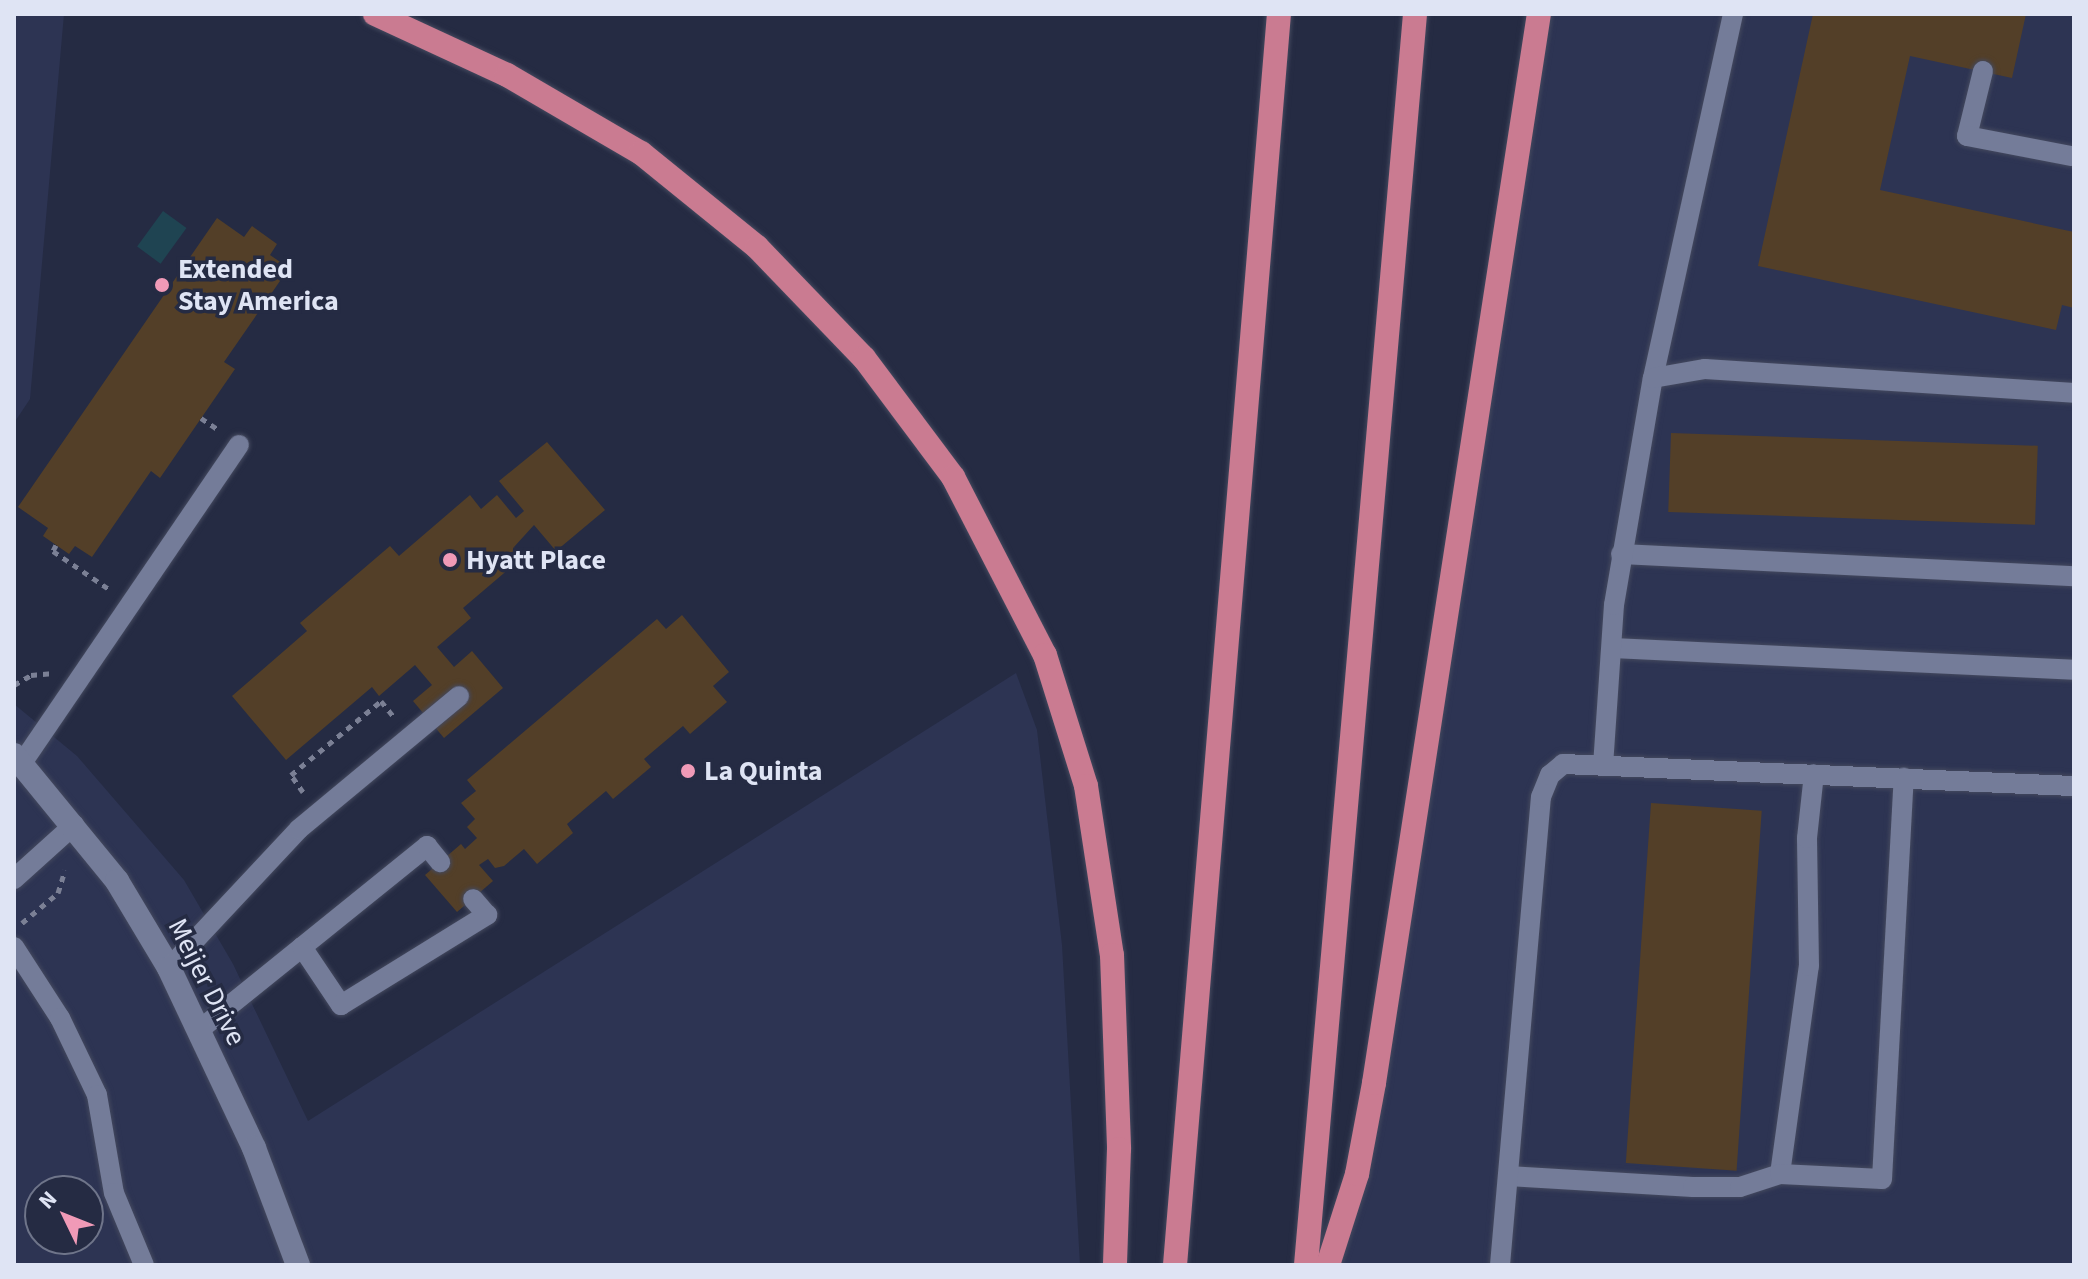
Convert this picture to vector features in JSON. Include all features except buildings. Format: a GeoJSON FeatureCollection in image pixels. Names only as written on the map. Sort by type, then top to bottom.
{"type":"FeatureCollection","features":[{"type":"Feature","properties":{"kind":"highway"},"geometry":{"type":"LineString","coordinates":[[375,14],[507,75],[641,153],[768,258],[864,358],[953,477],[1045,655],[1086,786],[1112,955],[1119,1149],[1115,1265]]}},
{"type":"Feature","properties":{"kind":"highway"},"geometry":{"type":"LineString","coordinates":[[1175,1265],[1279,14]]}},
{"type":"Feature","properties":{"kind":"highway"},"geometry":{"type":"LineString","coordinates":[[1306,1265],[1415,14]]}},
{"type":"Feature","properties":{"kind":"highway"},"geometry":{"type":"LineString","coordinates":[[1328,1265],[1357,1174],[1374,1083],[1539,14]]}},
{"type":"Feature","properties":{"kind":"street","name":"Meijer Drive"},"geometry":{"type":"LineString","coordinates":[[18,759],[117,881],[169,968],[254,1148],[298,1265]]}},
{"type":"Feature","properties":{"kind":"lane"},"geometry":{"type":"LineString","coordinates":[[1603,766],[1621,554],[1653,378],[1733,14]]}},
{"type":"Feature","properties":{"kind":"lane"},"geometry":{"type":"LineString","coordinates":[[1983,71],[1967,136],[2073,152]]}},
{"type":"Feature","properties":{"kind":"lane"},"geometry":{"type":"LineString","coordinates":[[1653,378],[1705,369],[2074,393]]}},
{"type":"Feature","properties":{"kind":"lane"},"geometry":{"type":"LineString","coordinates":[[18,759],[239,445]]}},
{"type":"Feature","properties":{"kind":"lane"},"geometry":{"type":"LineString","coordinates":[[1621,554],[2074,576]]}},
{"type":"Feature","properties":{"kind":"lane"},"geometry":{"type":"LineString","coordinates":[[1612,648],[2074,670]]}},
{"type":"Feature","properties":{"kind":"lane"},"geometry":{"type":"LineString","coordinates":[[169,968],[299,829],[459,696]]}},
{"type":"Feature","properties":{"kind":"lane"},"geometry":{"type":"LineString","coordinates":[[1500,1265],[1541,797],[1550,775],[1563,764],[2074,786]]}},
{"type":"Feature","properties":{"kind":"lane"},"geometry":{"type":"LineString","coordinates":[[1780,1174],[1809,966],[1807,838],[1814,774]]}},
{"type":"Feature","properties":{"kind":"lane"},"geometry":{"type":"LineString","coordinates":[[1508,1176],[1740,1187],[1780,1174],[1882,1179],[1904,778]]}},
{"type":"Feature","properties":{"kind":"lane"},"geometry":{"type":"LineString","coordinates":[[14,879],[74,825]]}},
{"type":"Feature","properties":{"kind":"lane"},"geometry":{"type":"LineString","coordinates":[[198,1031],[427,846],[440,862]]}},
{"type":"Feature","properties":{"kind":"lane"},"geometry":{"type":"LineString","coordinates":[[302,947],[341,1005],[487,915],[473,899]]}},
{"type":"Feature","properties":{"kind":"lane"},"geometry":{"type":"LineString","coordinates":[[14,947],[60,1018],[97,1095],[114,1193],[144,1265]]}},
{"type":"Feature","properties":{"kind":"path"},"geometry":{"type":"LineString","coordinates":[[56,545],[53,551],[110,590],[102,602]]}},
{"type":"Feature","properties":{"kind":"path"},"geometry":{"type":"LineString","coordinates":[[14,685],[31,675],[56,673],[63,661]]}},
{"type":"Feature","properties":{"kind":"path"},"geometry":{"type":"LineString","coordinates":[[14,929],[58,893],[65,869]]}},
{"type":"Feature","properties":{"kind":"shaded area"},"geometry":{"type":"Polygon","coordinates":[[[14,14],[64,14],[30,399],[14,423],[14,14]]]}},
{"type":"Feature","properties":{"kind":"shaded area"},"geometry":{"type":"Polygon","coordinates":[[[1539,14],[2074,14],[2074,1265],[1328,1265],[1357,1174],[1539,14]]]}},
{"type":"Feature","properties":{"kind":"shaded area"},"geometry":{"type":"Polygon","coordinates":[[[163,211],[186,228],[161,264],[137,247],[163,211]]]}},
{"type":"Feature","properties":{"kind":"shaded area"},"geometry":{"type":"Polygon","coordinates":[[[1016,673],[1037,730],[1062,945],[1080,1265],[14,1265],[14,704],[77,756],[184,880],[233,964],[308,1121],[1016,673]]]}},
{"type":"Feature","properties":{"kind":"place","name":"Extended Stay America"},"geometry":{"type":"Point","coordinates":[162,285]}},
{"type":"Feature","properties":{"kind":"place","name":"Hyatt Place"},"geometry":{"type":"Point","coordinates":[450,560]}},
{"type":"Feature","properties":{"kind":"place","name":"La Quinta"},"geometry":{"type":"Point","coordinates":[688,771]}}]}
